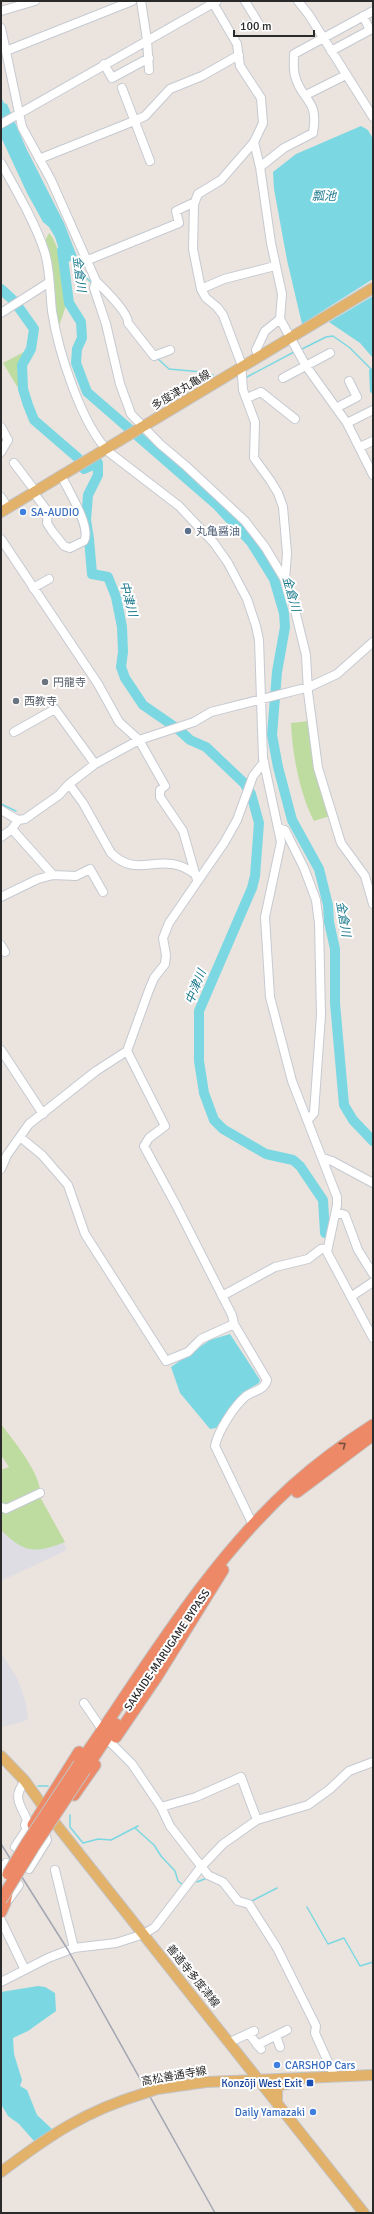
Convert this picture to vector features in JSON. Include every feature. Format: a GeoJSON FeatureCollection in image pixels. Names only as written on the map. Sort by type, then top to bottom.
{"type":"FeatureCollection","features":[{"type":"Feature","properties":{"kind":"highway","name":"SAKAIDE-MARUGAME BYPASS"},"geometry":{"type":"LineString","coordinates":[[2,1900],[82,1767],[187,1607],[237,1542],[292,1485],[316,1465],[373,1425]]}},
{"type":"Feature","properties":{"kind":"highway","name":"SAKAIDE-MARUGAME BYPASS"},"geometry":{"type":"LineString","coordinates":[[2,1900],[7,1885],[26,1844],[192,1611],[224,1569],[271,1515],[301,1488],[373,1435]]}},
{"type":"Feature","properties":{"kind":"highway"},"geometry":{"type":"LineString","coordinates":[[224,1569],[156,1678],[55,1823],[45,1834],[34,1839],[28,1826],[176,1612],[208,1573],[237,1542]]}},
{"type":"Feature","properties":{"kind":"highway"},"geometry":{"type":"LineString","coordinates":[[1,1912],[2,1900]]}},
{"type":"Feature","properties":{"kind":"main road","name":"多度津丸亀線"},"geometry":{"type":"LineString","coordinates":[[4,510],[107,450],[373,288]]}},
{"type":"Feature","properties":{"kind":"main road","name":"善通寺多度津線"},"geometry":{"type":"LineString","coordinates":[[1,1756],[25,1781],[55,1823],[246,2062],[364,2213]]}},
{"type":"Feature","properties":{"kind":"main road"},"geometry":{"type":"LineString","coordinates":[[206,2082],[216,2079],[244,2078],[247,2070],[246,2062]]}},
{"type":"Feature","properties":{"kind":"main road","name":"高松善通寺線"},"geometry":{"type":"LineString","coordinates":[[1,2172],[57,2131],[100,2109],[145,2092],[206,2082],[373,2075]]}},
{"type":"Feature","properties":{"kind":"main road"},"geometry":{"type":"LineString","coordinates":[[277,2103],[276,2093],[280,2086],[312,2081],[319,2078]]}},
{"type":"Feature","properties":{"kind":"main road"},"geometry":{"type":"LineString","coordinates":[[268,2091],[268,2084],[272,2080]]}},
{"type":"Feature","properties":{"kind":"street"},"geometry":{"type":"LineString","coordinates":[[1,11],[35,1]]}},
{"type":"Feature","properties":{"kind":"street"},"geometry":{"type":"LineString","coordinates":[[6,50],[132,1]]}},
{"type":"Feature","properties":{"kind":"street"},"geometry":{"type":"LineString","coordinates":[[141,1],[147,40],[149,70]]}},
{"type":"Feature","properties":{"kind":"street"},"geometry":{"type":"LineString","coordinates":[[245,1],[259,24]]}},
{"type":"Feature","properties":{"kind":"street"},"geometry":{"type":"LineString","coordinates":[[298,1],[309,15],[373,117]]}},
{"type":"Feature","properties":{"kind":"street"},"geometry":{"type":"LineString","coordinates":[[1,124],[215,2],[237,44],[240,66],[254,86],[262,102],[263,123],[254,142],[221,180],[198,194],[195,202],[193,249],[201,289],[206,298],[217,307],[226,321],[241,363],[243,390],[255,422],[254,458],[274,486],[282,507],[287,553],[285,580]]}},
{"type":"Feature","properties":{"kind":"street"},"geometry":{"type":"LineString","coordinates":[[260,167],[284,148],[312,133],[315,119],[312,103],[294,74],[294,54],[373,11]]}},
{"type":"Feature","properties":{"kind":"street"},"geometry":{"type":"LineString","coordinates":[[331,51],[370,30],[363,16]]}},
{"type":"Feature","properties":{"kind":"street"},"geometry":{"type":"LineString","coordinates":[[1,28],[22,127],[39,158],[88,260],[96,284],[120,384],[131,414],[160,444],[245,521],[266,547],[285,580],[292,598],[306,655],[312,734],[322,782],[341,843],[365,876],[373,904]]}},
{"type":"Feature","properties":{"kind":"street"},"geometry":{"type":"LineString","coordinates":[[39,158],[145,116],[170,90],[202,76],[239,55]]}},
{"type":"Feature","properties":{"kind":"street"},"geometry":{"type":"LineString","coordinates":[[104,64],[112,78],[148,58]]}},
{"type":"Feature","properties":{"kind":"street"},"geometry":{"type":"LineString","coordinates":[[306,95],[346,75]]}},
{"type":"Feature","properties":{"kind":"street"},"geometry":{"type":"LineString","coordinates":[[122,88],[150,161]]}},
{"type":"Feature","properties":{"kind":"street"},"geometry":{"type":"LineString","coordinates":[[254,142],[260,167],[275,266],[282,294],[280,319],[306,366],[347,423],[373,475]]}},
{"type":"Feature","properties":{"kind":"street"},"geometry":{"type":"LineString","coordinates":[[1,163],[14,186],[45,253],[48,283],[57,334],[79,403],[89,425],[107,450],[178,506],[221,551],[247,599],[256,626],[259,640],[264,699],[264,762],[278,828],[280,850],[265,917],[268,987],[271,1008],[286,1060],[337,1197],[336,1212],[328,1248],[328,1256],[352,1296],[373,1338]]}},
{"type":"Feature","properties":{"kind":"street"},"geometry":{"type":"LineString","coordinates":[[88,260],[179,223],[176,211],[195,202]]}},
{"type":"Feature","properties":{"kind":"street"},"geometry":{"type":"LineString","coordinates":[[201,289],[224,279],[275,266]]}},
{"type":"Feature","properties":{"kind":"street"},"geometry":{"type":"LineString","coordinates":[[1,313],[48,283]]}},
{"type":"Feature","properties":{"kind":"street"},"geometry":{"type":"LineString","coordinates":[[96,284],[124,310],[128,322],[157,355],[170,350]]}},
{"type":"Feature","properties":{"kind":"street"},"geometry":{"type":"LineString","coordinates":[[259,357],[256,350],[265,331],[280,319]]}},
{"type":"Feature","properties":{"kind":"street"},"geometry":{"type":"LineString","coordinates":[[283,378],[330,354]]}},
{"type":"Feature","properties":{"kind":"street"},"geometry":{"type":"LineString","coordinates":[[336,408],[357,397],[349,381]]}},
{"type":"Feature","properties":{"kind":"street"},"geometry":{"type":"LineString","coordinates":[[247,398],[261,392],[295,419]]}},
{"type":"Feature","properties":{"kind":"street"},"geometry":{"type":"LineString","coordinates":[[347,423],[373,410]]}},
{"type":"Feature","properties":{"kind":"street"},"geometry":{"type":"LineString","coordinates":[[1,427],[8,440],[1,452]]}},
{"type":"Feature","properties":{"kind":"street"},"geometry":{"type":"LineString","coordinates":[[360,447],[373,441]]}},
{"type":"Feature","properties":{"kind":"street"},"geometry":{"type":"LineString","coordinates":[[14,463],[48,512],[48,523],[52,531],[64,546],[70,548],[84,541],[86,536],[83,519],[62,477]]}},
{"type":"Feature","properties":{"kind":"street"},"geometry":{"type":"LineString","coordinates":[[1,497],[4,510]]}},
{"type":"Feature","properties":{"kind":"street"},"geometry":{"type":"LineString","coordinates":[[1,539],[98,684],[119,722],[139,740],[165,786],[160,790],[160,797],[183,831],[196,877]]}},
{"type":"Feature","properties":{"kind":"street"},"geometry":{"type":"LineString","coordinates":[[33,588],[49,579]]}},
{"type":"Feature","properties":{"kind":"street"},"geometry":{"type":"LineString","coordinates":[[1,810],[18,820],[25,819],[59,795],[69,784],[95,764],[139,740],[194,722],[211,712],[309,687],[337,674],[373,642]]}},
{"type":"Feature","properties":{"kind":"street"},"geometry":{"type":"LineString","coordinates":[[14,732],[55,709],[95,764]]}},
{"type":"Feature","properties":{"kind":"street"},"geometry":{"type":"LineString","coordinates":[[1,1169],[10,1150],[29,1124],[96,1071],[127,1051],[148,990],[154,978],[165,964],[166,955],[162,938],[169,923],[196,877],[224,843],[237,820],[253,776],[264,762]]}},
{"type":"Feature","properties":{"kind":"street"},"geometry":{"type":"LineString","coordinates":[[69,784],[83,803],[111,853],[116,858],[123,862],[144,866],[173,864],[181,866],[196,877]]}},
{"type":"Feature","properties":{"kind":"street"},"geometry":{"type":"LineString","coordinates":[[1,837],[12,829],[18,820]]}},
{"type":"Feature","properties":{"kind":"street"},"geometry":{"type":"LineString","coordinates":[[278,828],[285,830],[304,868],[316,900],[319,923],[321,1015],[314,1113],[308,1120]]}},
{"type":"Feature","properties":{"kind":"street"},"geometry":{"type":"LineString","coordinates":[[12,829],[53,875]]}},
{"type":"Feature","properties":{"kind":"street"},"geometry":{"type":"LineString","coordinates":[[1,897],[38,879],[53,875],[76,876],[90,868],[103,892]]}},
{"type":"Feature","properties":{"kind":"street"},"geometry":{"type":"LineString","coordinates":[[1,1050],[43,1114]]}},
{"type":"Feature","properties":{"kind":"street"},"geometry":{"type":"LineString","coordinates":[[127,1051],[165,1126],[149,1138],[144,1146],[176,1205],[222,1296],[234,1324],[267,1380],[263,1388],[246,1396],[236,1408],[219,1432],[215,1446],[253,1526]]}},
{"type":"Feature","properties":{"kind":"street"},"geometry":{"type":"LineString","coordinates":[[20,1137],[42,1155],[68,1185],[85,1234],[166,1361],[188,1352],[201,1339],[234,1324]]}},
{"type":"Feature","properties":{"kind":"street"},"geometry":{"type":"LineString","coordinates":[[1,1151],[10,1150]]}},
{"type":"Feature","properties":{"kind":"street"},"geometry":{"type":"LineString","coordinates":[[323,1158],[332,1161],[373,1184]]}},
{"type":"Feature","properties":{"kind":"street"},"geometry":{"type":"LineString","coordinates":[[336,1212],[345,1215],[358,1250],[373,1274]]}},
{"type":"Feature","properties":{"kind":"street"},"geometry":{"type":"LineString","coordinates":[[222,1296],[275,1267],[308,1259],[321,1249],[328,1248]]}},
{"type":"Feature","properties":{"kind":"street"},"geometry":{"type":"LineString","coordinates":[[352,1296],[373,1282]]}},
{"type":"Feature","properties":{"kind":"street"},"geometry":{"type":"LineString","coordinates":[[1,1507],[6,1509],[40,1493]]}},
{"type":"Feature","properties":{"kind":"street"},"geometry":{"type":"LineString","coordinates":[[84,1703],[99,1724]]}},
{"type":"Feature","properties":{"kind":"street"},"geometry":{"type":"LineString","coordinates":[[110,1742],[132,1764],[161,1808],[170,1826],[201,1867],[208,1875],[224,1882],[238,1900],[249,1904],[277,1948],[316,2026],[315,2033],[333,2073]]}},
{"type":"Feature","properties":{"kind":"street"},"geometry":{"type":"LineString","coordinates":[[1,1982],[48,1958],[74,1948],[113,1943],[144,1934],[155,1927],[201,1867],[223,1844],[257,1820],[308,1805],[330,1790],[349,1771],[373,1762]]}},
{"type":"Feature","properties":{"kind":"street"},"geometry":{"type":"LineString","coordinates":[[161,1808],[196,1797],[241,1777],[257,1820]]}},
{"type":"Feature","properties":{"kind":"street"},"geometry":{"type":"LineString","coordinates":[[15,1847],[28,1827],[27,1820],[18,1800],[18,1793],[25,1781]]}},
{"type":"Feature","properties":{"kind":"street"},"geometry":{"type":"LineString","coordinates":[[28,1826],[45,1834],[47,1840],[29,1869]]}},
{"type":"Feature","properties":{"kind":"street"},"geometry":{"type":"LineString","coordinates":[[1,1871],[6,1863]]}},
{"type":"Feature","properties":{"kind":"street"},"geometry":{"type":"LineString","coordinates":[[55,1870],[74,1948]]}},
{"type":"Feature","properties":{"kind":"street"},"geometry":{"type":"LineString","coordinates":[[1,1920],[25,1970]]}},
{"type":"Feature","properties":{"kind":"street"},"geometry":{"type":"LineString","coordinates":[[230,2042],[251,2033],[259,2047],[287,2030]]}},
{"type":"Feature","properties":{"kind":"street"},"geometry":{"type":"LineString","coordinates":[[276,2036],[280,2046]]}},
{"type":"Feature","properties":{"kind":"shaded area"},"geometry":{"type":"Polygon","coordinates":[[[40,1497],[67,1550],[1,1581],[1,1509],[40,1497]]]}},
{"type":"Feature","properties":{"kind":"shaded area"},"geometry":{"type":"Polygon","coordinates":[[[1,1653],[17,1678],[25,1700],[28,1718],[23,1722],[1,1727],[1,1653]]]}},
{"type":"Feature","properties":{"kind":"green space"},"geometry":{"type":"Polygon","coordinates":[[[49,233],[57,247],[65,279],[67,298],[59,326],[52,288],[49,252],[45,241],[49,233]]]}},
{"type":"Feature","properties":{"kind":"green space"},"geometry":{"type":"Polygon","coordinates":[[[28,351],[21,366],[22,388],[18,388],[3,363],[28,351]]]}},
{"type":"Feature","properties":{"kind":"green space"},"geometry":{"type":"Polygon","coordinates":[[[309,721],[330,816],[314,821],[309,811],[298,774],[293,747],[291,723],[309,721]]]}},
{"type":"Feature","properties":{"kind":"green space"},"geometry":{"type":"Polygon","coordinates":[[[1,1424],[33,1469],[40,1489],[40,1497],[65,1542],[38,1550],[30,1549],[16,1543],[1,1530],[1,1470],[9,1467],[1,1455],[1,1424]]]}},
{"type":"Feature","properties":{"kind":"water"},"geometry":{"type":"Polygon","coordinates":[[[1,97],[4,103],[7,104],[26,148],[64,223],[78,259],[63,263],[55,237],[49,227],[43,222],[27,193],[1,137],[1,97]]]}},
{"type":"Feature","properties":{"kind":"water","name":"瓢池"},"geometry":{"type":"Polygon","coordinates":[[[361,126],[368,130],[373,139],[373,279],[302,324],[287,260],[274,189],[273,172],[296,154],[361,126]]]}},
{"type":"Feature","properties":{"kind":"water"},"geometry":{"type":"Polygon","coordinates":[[[373,296],[373,358],[360,343],[329,322],[373,296]]]}},
{"type":"Feature","properties":{"kind":"water"},"geometry":{"type":"Polygon","coordinates":[[[371,368],[373,370],[373,394],[370,392],[369,370],[371,368]]]}},
{"type":"Feature","properties":{"kind":"water"},"geometry":{"type":"Polygon","coordinates":[[[230,1334],[260,1380],[259,1383],[242,1393],[216,1428],[210,1429],[180,1393],[171,1367],[210,1340],[230,1334]]]}},
{"type":"Feature","properties":{"kind":"water"},"geometry":{"type":"Polygon","coordinates":[[[38,1986],[45,1987],[55,1993],[56,2011],[28,2031],[13,2038],[14,2054],[22,2080],[20,2086],[27,2090],[37,2115],[52,2129],[34,2141],[19,2124],[8,2116],[1,2104],[1,1992],[38,1986]]]}},
{"type":"Feature","properties":{"kind":"waterway","name":"金倉川"},"geometry":{"type":"LineString","coordinates":[[62,250],[69,303],[81,322],[82,338],[77,349],[76,363],[87,392],[218,506],[251,542],[274,579],[284,613],[285,627],[277,672],[272,735],[278,767],[292,820],[319,869],[328,905],[329,922],[335,949],[335,1003],[344,1105],[353,1120],[373,1141]]}},
{"type":"Feature","properties":{"kind":"waterway"},"geometry":{"type":"LineString","coordinates":[[75,258],[82,274],[92,283]]}},
{"type":"Feature","properties":{"kind":"waterway","name":"中津川"},"geometry":{"type":"LineString","coordinates":[[1,289],[14,301]]}},
{"type":"Feature","properties":{"kind":"waterway","name":"中津川"},"geometry":{"type":"LineString","coordinates":[[17,305],[34,329],[31,349],[22,365],[23,389],[28,405],[34,420],[78,458]]}},
{"type":"Feature","properties":{"kind":"waterway"},"geometry":{"type":"LineString","coordinates":[[300,350],[326,337],[333,336],[350,348],[373,371]]}},
{"type":"Feature","properties":{"kind":"waterway"},"geometry":{"type":"LineString","coordinates":[[245,378],[294,352]]}},
{"type":"Feature","properties":{"kind":"waterway"},"geometry":{"type":"LineString","coordinates":[[157,358],[169,369],[202,372],[213,375]]}},
{"type":"Feature","properties":{"kind":"waterway","name":"中津川"},"geometry":{"type":"LineString","coordinates":[[84,469],[98,463],[98,475],[88,495],[86,520],[92,574],[108,577],[116,597],[122,627],[123,652],[121,667],[125,678],[143,705],[175,727]]}},
{"type":"Feature","properties":{"kind":"waterway","name":"中津川"},"geometry":{"type":"LineString","coordinates":[[178,729],[190,740],[206,747],[244,783],[251,794],[259,823],[255,876],[252,888],[199,1011],[199,1061],[204,1093],[214,1120],[223,1129],[266,1154],[293,1160],[300,1166],[323,1200],[325,1233]]}},
{"type":"Feature","properties":{"kind":"waterway"},"geometry":{"type":"LineString","coordinates":[[1,804],[16,811]]}},
{"type":"Feature","properties":{"kind":"waterway"},"geometry":{"type":"LineString","coordinates":[[38,1786],[48,1786]]}},
{"type":"Feature","properties":{"kind":"waterway"},"geometry":{"type":"LineString","coordinates":[[70,1815],[70,1827],[83,1843],[98,1839],[111,1840],[138,1826]]}},
{"type":"Feature","properties":{"kind":"waterway"},"geometry":{"type":"LineString","coordinates":[[135,1828],[154,1845],[161,1856],[175,1871],[178,1881],[183,1885]]}},
{"type":"Feature","properties":{"kind":"waterway"},"geometry":{"type":"LineString","coordinates":[[197,1882],[207,1878]]}},
{"type":"Feature","properties":{"kind":"waterway"},"geometry":{"type":"LineString","coordinates":[[250,1902],[277,1888]]}},
{"type":"Feature","properties":{"kind":"waterway"},"geometry":{"type":"LineString","coordinates":[[307,1907],[328,1944],[344,1938],[360,1966],[373,1962]]}},
{"type":"Feature","properties":{"kind":"railway"},"geometry":{"type":"LineString","coordinates":[[1,1844],[68,1950],[215,2213]]}},
{"type":"Feature","properties":{"kind":"place","name":"SA-AUDIO"},"geometry":{"type":"Point","coordinates":[23,512]}},
{"type":"Feature","properties":{"kind":"place","name":"丸亀醤油"},"geometry":{"type":"Point","coordinates":[188,531]}},
{"type":"Feature","properties":{"kind":"place","name":"円龍寺"},"geometry":{"type":"Point","coordinates":[45,682]}},
{"type":"Feature","properties":{"kind":"place","name":"西教寺"},"geometry":{"type":"Point","coordinates":[16,701]}},
{"type":"Feature","properties":{"kind":"place","name":"CARSHOP Cars"},"geometry":{"type":"Point","coordinates":[277,2065]}},
{"type":"Feature","properties":{"kind":"place","name":"Konzōji West Exit"},"geometry":{"type":"Point","coordinates":[310,2083]}},
{"type":"Feature","properties":{"kind":"place","name":"Daily Yamazaki"},"geometry":{"type":"Point","coordinates":[313,2112]}}]}
